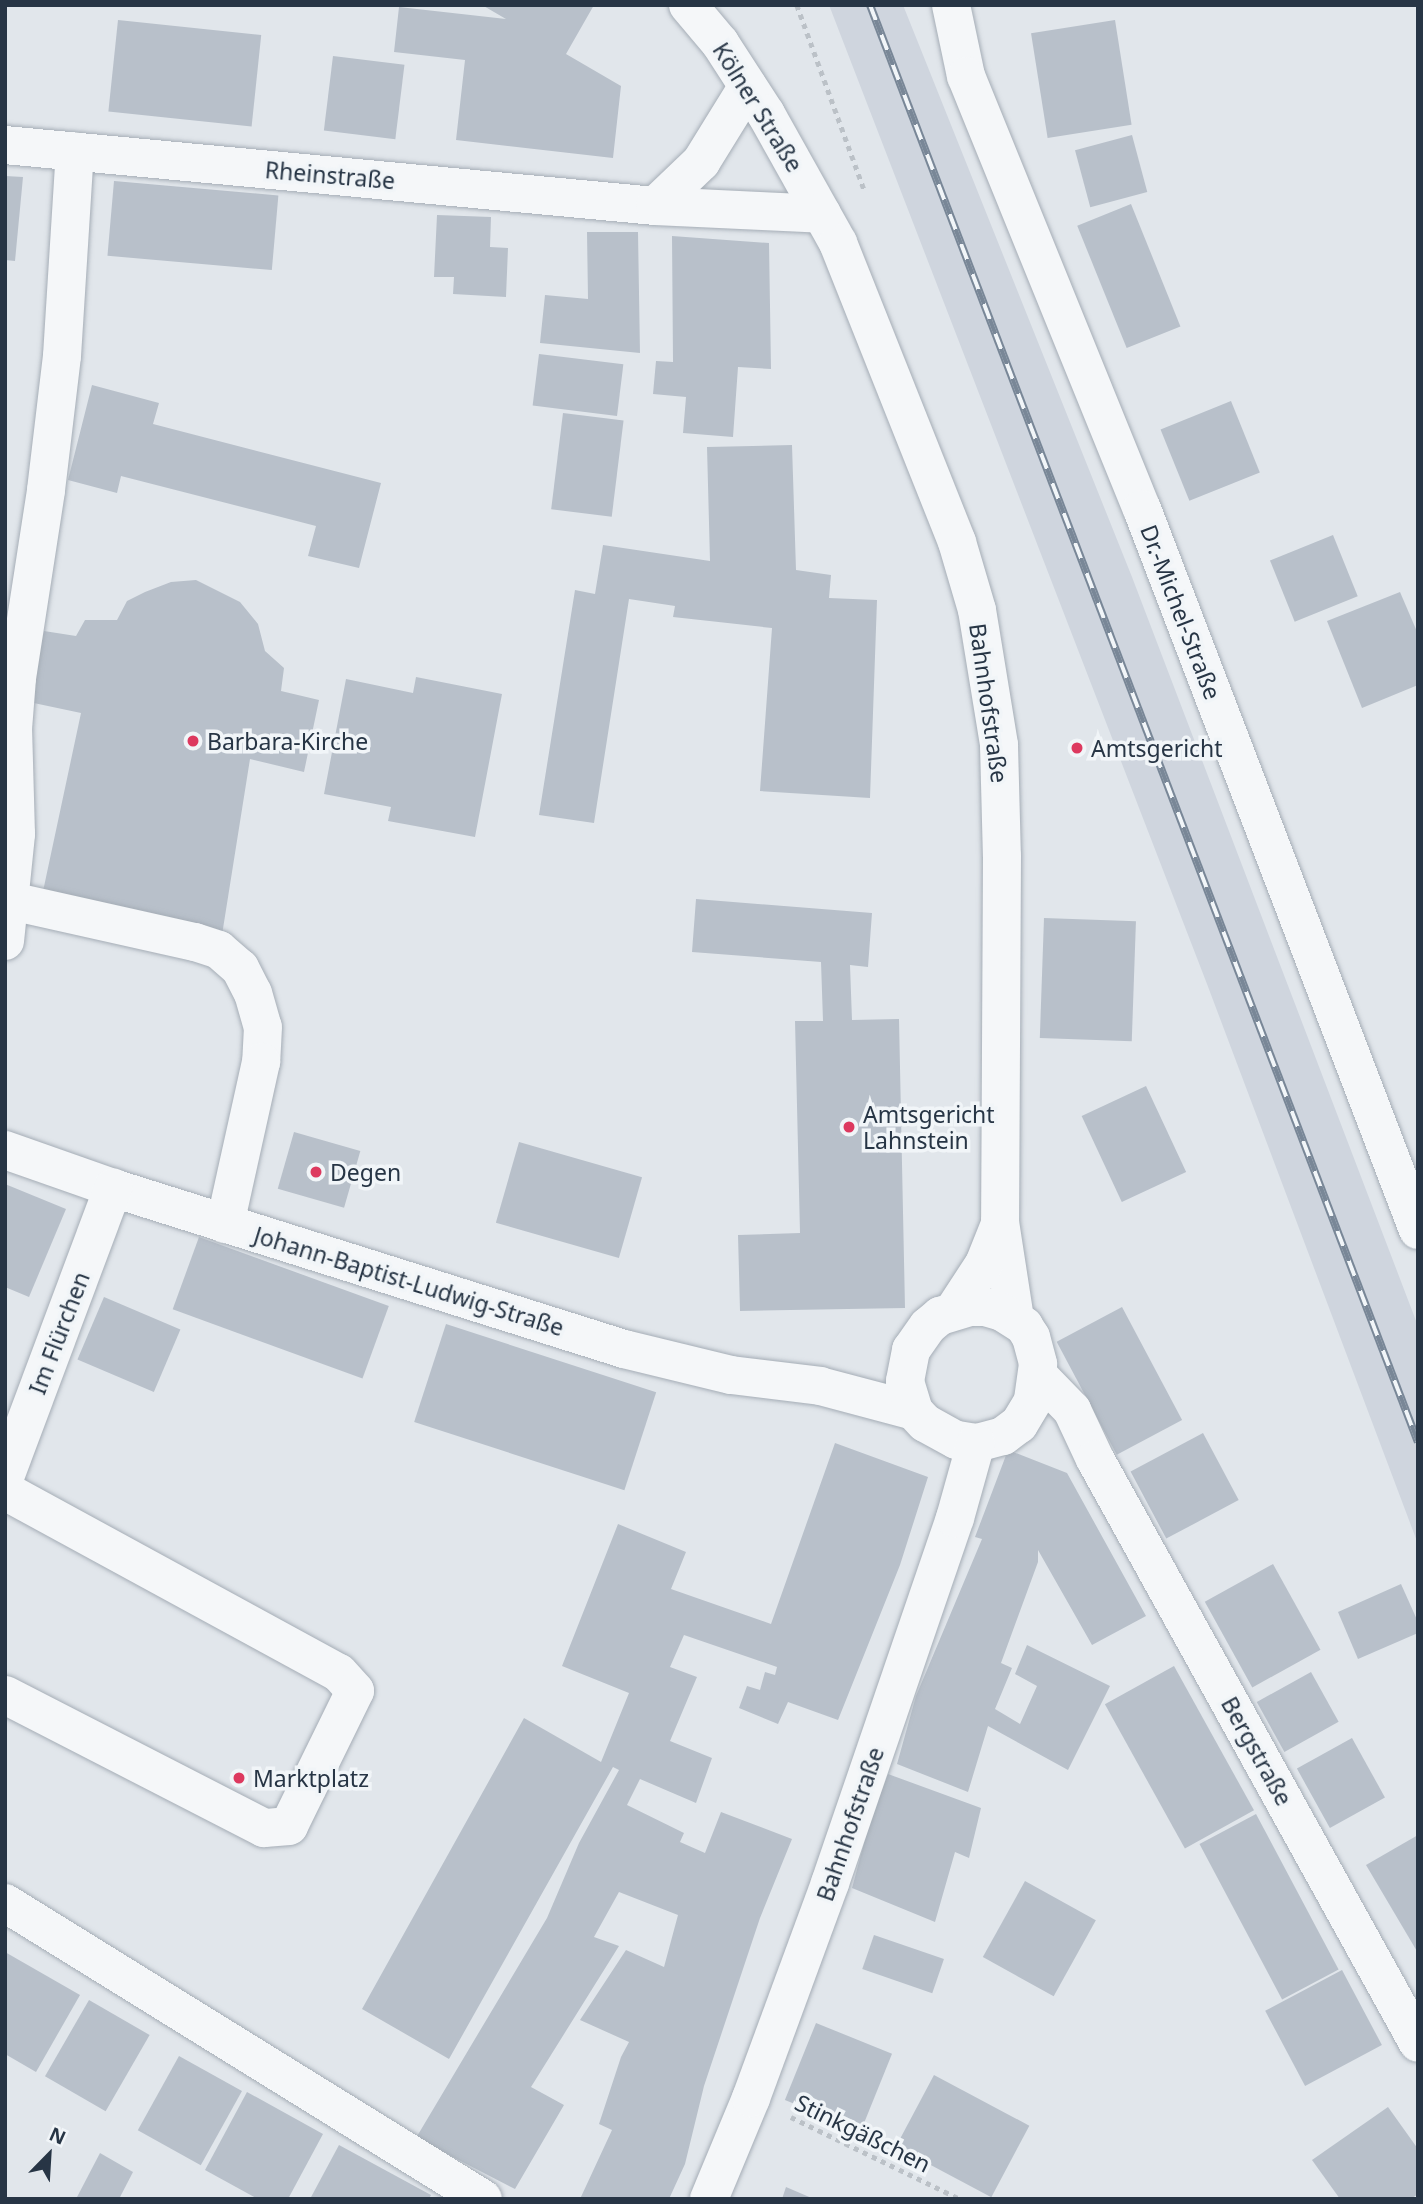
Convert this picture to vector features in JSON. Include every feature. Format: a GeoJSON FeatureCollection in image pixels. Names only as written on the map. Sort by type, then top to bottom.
{"type":"FeatureCollection","features":[{"type":"Feature","properties":{"kind":"street","name":"Kölner Straße"},"geometry":{"type":"LineString","coordinates":[[688,5],[720,43],[748,86],[822,214]]}},
{"type":"Feature","properties":{"kind":"street","name":"Dr.-Michel-Straße"},"geometry":{"type":"LineString","coordinates":[[951,5],[966,76],[1142,509],[1418,1230]]}},
{"type":"Feature","properties":{"kind":"street"},"geometry":{"type":"LineString","coordinates":[[655,206],[686,179],[708,153],[748,86]]}},
{"type":"Feature","properties":{"kind":"street","name":"Rheinstraße"},"geometry":{"type":"LineString","coordinates":[[5,145],[655,206],[822,214]]}},
{"type":"Feature","properties":{"kind":"street"},"geometry":{"type":"LineString","coordinates":[[5,941],[16,834],[13,729],[62,356],[75,151]]}},
{"type":"Feature","properties":{"kind":"street","name":"Bahnhofstraße"},"geometry":{"type":"LineString","coordinates":[[822,214],[838,243],[874,327],[957,542],[977,611],[992,694],[1002,802],[1000,1222],[1015,1319],[1031,1337],[1038,1374],[1033,1401],[1019,1424]]}},
{"type":"Feature","properties":{"kind":"street"},"geometry":{"type":"LineString","coordinates":[[11,901],[195,942],[219,950],[240,968],[253,993],[262,1027],[261,1062],[225,1224]]}},
{"type":"Feature","properties":{"kind":"street","name":"Johann-Baptist-Ludwig-Straße"},"geometry":{"type":"LineString","coordinates":[[5,1150],[225,1224],[664,1360],[731,1375],[820,1386],[914,1411]]}},
{"type":"Feature","properties":{"kind":"street","name":"Im Flürchen"},"geometry":{"type":"LineString","coordinates":[[5,1477],[113,1188]]}},
{"type":"Feature","properties":{"kind":"street","name":"Bahnhofstraße"},"geometry":{"type":"LineString","coordinates":[[911,1350],[928,1326],[954,1310],[984,1264],[1000,1222]]}},
{"type":"Feature","properties":{"kind":"street"},"geometry":{"type":"LineString","coordinates":[[954,1310],[985,1307],[1015,1319]]}},
{"type":"Feature","properties":{"kind":"street"},"geometry":{"type":"LineString","coordinates":[[911,1350],[905,1381],[914,1411],[939,1433],[976,1443],[1003,1436],[1019,1424]]}},
{"type":"Feature","properties":{"kind":"street","name":"Johann-Baptist-Ludwig-Straße"},"geometry":{"type":"LineString","coordinates":[[820,1386],[881,1367],[911,1350]]}},
{"type":"Feature","properties":{"kind":"street","name":"Bergstraße"},"geometry":{"type":"LineString","coordinates":[[1038,1374],[1072,1410],[1095,1459],[1418,2043]]}},
{"type":"Feature","properties":{"kind":"street","name":"Bergstraße"},"geometry":{"type":"LineString","coordinates":[[1019,1424],[1052,1430],[1095,1459]]}},
{"type":"Feature","properties":{"kind":"street","name":"Bahnhofstraße"},"geometry":{"type":"LineString","coordinates":[[709,2199],[751,2098],[830,1883],[955,1518],[976,1443]]}},
{"type":"Feature","properties":{"kind":"street"},"geometry":{"type":"LineString","coordinates":[[5,1491],[339,1673],[355,1691],[289,1826],[264,1828],[5,1695]]}},
{"type":"Feature","properties":{"kind":"street"},"geometry":{"type":"LineString","coordinates":[[5,1903],[483,2199]]}},
{"type":"Feature","properties":{"kind":"path"},"geometry":{"type":"LineString","coordinates":[[797,5],[868,200]]}},
{"type":"Feature","properties":{"kind":"path","name":"Stinkgäßchen"},"geometry":{"type":"LineString","coordinates":[[751,2098],[960,2199]]}},
{"type":"Feature","properties":{"kind":"shaded area"},"geometry":{"type":"Polygon","coordinates":[[[829,5],[903,5],[1132,577],[1418,1326],[1418,1544],[1207,984],[829,5]]]}},
{"type":"Feature","properties":{"kind":"building"},"geometry":{"type":"Polygon","coordinates":[[[482,5],[594,5],[566,54],[621,86],[613,158],[456,140],[465,60],[394,52],[399,7],[506,19],[482,5]]]}},
{"type":"Feature","properties":{"kind":"building"},"geometry":{"type":"Polygon","coordinates":[[[118,20],[261,35],[252,127],[108,111],[118,20]]]}},
{"type":"Feature","properties":{"kind":"building"},"geometry":{"type":"Polygon","coordinates":[[[1115,20],[1132,125],[1048,138],[1031,33],[1115,20]]]}},
{"type":"Feature","properties":{"kind":"building"},"geometry":{"type":"Polygon","coordinates":[[[333,56],[404,65],[395,139],[324,130],[333,56]]]}},
{"type":"Feature","properties":{"kind":"building"},"geometry":{"type":"Polygon","coordinates":[[[1132,135],[1147,192],[1090,207],[1075,150],[1132,135]]]}},
{"type":"Feature","properties":{"kind":"building"},"geometry":{"type":"Polygon","coordinates":[[[5,176],[23,177],[15,261],[5,260],[5,176]]]}},
{"type":"Feature","properties":{"kind":"building"},"geometry":{"type":"Polygon","coordinates":[[[114,181],[278,195],[272,270],[107,256],[114,181]]]}},
{"type":"Feature","properties":{"kind":"building"},"geometry":{"type":"Polygon","coordinates":[[[1131,204],[1180,326],[1127,348],[1077,226],[1131,204]]]}},
{"type":"Feature","properties":{"kind":"building"},"geometry":{"type":"Polygon","coordinates":[[[437,215],[491,217],[490,247],[508,248],[506,297],[453,294],[454,277],[434,277],[437,215]]]}},
{"type":"Feature","properties":{"kind":"building"},"geometry":{"type":"Polygon","coordinates":[[[587,232],[638,232],[640,353],[540,343],[545,295],[588,299],[587,232]]]}},
{"type":"Feature","properties":{"kind":"building"},"geometry":{"type":"Polygon","coordinates":[[[672,236],[769,243],[771,369],[738,367],[733,437],[683,433],[686,397],[653,394],[656,361],[673,362],[672,236]]]}},
{"type":"Feature","properties":{"kind":"building"},"geometry":{"type":"Polygon","coordinates":[[[539,354],[623,364],[617,416],[533,406],[539,354]]]}},
{"type":"Feature","properties":{"kind":"building"},"geometry":{"type":"Polygon","coordinates":[[[92,385],[159,403],[153,424],[381,483],[359,568],[308,556],[316,526],[121,476],[117,493],[68,480],[92,385]]]}},
{"type":"Feature","properties":{"kind":"building"},"geometry":{"type":"Polygon","coordinates":[[[1231,401],[1260,472],[1189,501],[1161,429],[1231,401]]]}},
{"type":"Feature","properties":{"kind":"building"},"geometry":{"type":"Polygon","coordinates":[[[563,413],[624,420],[612,517],[551,509],[563,413]]]}},
{"type":"Feature","properties":{"kind":"building"},"geometry":{"type":"Polygon","coordinates":[[[792,445],[796,570],[831,575],[829,598],[877,600],[870,798],[760,791],[772,628],[673,617],[675,606],[629,599],[594,823],[539,815],[575,590],[595,594],[603,545],[710,561],[707,447],[792,445]]]}},
{"type":"Feature","properties":{"kind":"building"},"geometry":{"type":"Polygon","coordinates":[[[1333,535],[1358,596],[1295,622],[1270,560],[1333,535]]]}},
{"type":"Feature","properties":{"kind":"building","name":"Barbara-Kirche"},"geometry":{"type":"Polygon","coordinates":[[[196,580],[240,602],[258,624],[265,651],[284,668],[281,691],[319,700],[304,772],[250,759],[222,935],[42,896],[81,713],[29,702],[44,631],[76,636],[85,620],[117,620],[127,601],[145,592],[171,582],[196,580]]]}},
{"type":"Feature","properties":{"kind":"building"},"geometry":{"type":"Polygon","coordinates":[[[1400,592],[1418,634],[1418,685],[1362,708],[1327,621],[1400,592]]]}},
{"type":"Feature","properties":{"kind":"building"},"geometry":{"type":"Polygon","coordinates":[[[416,677],[502,694],[475,837],[388,821],[391,807],[324,794],[346,679],[413,693],[416,677]]]}},
{"type":"Feature","properties":{"kind":"building","name":"Amtsgericht Lahnstein"},"geometry":{"type":"Polygon","coordinates":[[[696,899],[872,913],[868,967],[850,965],[852,1020],[899,1019],[905,1308],[740,1311],[738,1235],[800,1233],[795,1021],[823,1021],[821,962],[692,952],[696,899]]]}},
{"type":"Feature","properties":{"kind":"building"},"geometry":{"type":"Polygon","coordinates":[[[1044,918],[1136,921],[1132,1041],[1040,1038],[1044,918]]]}},
{"type":"Feature","properties":{"kind":"building"},"geometry":{"type":"Polygon","coordinates":[[[1146,1086],[1186,1172],[1122,1202],[1082,1116],[1146,1086]]]}},
{"type":"Feature","properties":{"kind":"building"},"geometry":{"type":"Polygon","coordinates":[[[294,1132],[360,1151],[344,1208],[278,1189],[294,1132]]]}},
{"type":"Feature","properties":{"kind":"building"},"geometry":{"type":"Polygon","coordinates":[[[519,1142],[642,1177],[619,1258],[496,1223],[519,1142]]]}},
{"type":"Feature","properties":{"kind":"building"},"geometry":{"type":"Polygon","coordinates":[[[5,1184],[66,1209],[29,1297],[5,1287],[5,1184]]]}},
{"type":"Feature","properties":{"kind":"building"},"geometry":{"type":"Polygon","coordinates":[[[199,1237],[389,1306],[362,1378],[173,1309],[199,1237]]]}},
{"type":"Feature","properties":{"kind":"building"},"geometry":{"type":"Polygon","coordinates":[[[104,1297],[180,1329],[154,1392],[77,1360],[104,1297]]]}},
{"type":"Feature","properties":{"kind":"building"},"geometry":{"type":"Polygon","coordinates":[[[1122,1307],[1182,1420],[1117,1455],[1057,1342],[1122,1307]]]}},
{"type":"Feature","properties":{"kind":"building"},"geometry":{"type":"Polygon","coordinates":[[[446,1324],[656,1392],[624,1490],[414,1422],[446,1324]]]}},
{"type":"Feature","properties":{"kind":"building"},"geometry":{"type":"Polygon","coordinates":[[[1203,1433],[1239,1500],[1166,1539],[1131,1471],[1203,1433]]]}},
{"type":"Feature","properties":{"kind":"building"},"geometry":{"type":"Polygon","coordinates":[[[835,1443],[928,1477],[900,1565],[838,1720],[788,1702],[778,1724],[739,1708],[747,1686],[760,1690],[765,1672],[775,1675],[777,1667],[684,1635],[670,1667],[697,1677],[670,1741],[712,1758],[696,1803],[640,1779],[627,1805],[684,1833],[680,1842],[705,1853],[721,1812],[792,1839],[760,1918],[704,2086],[685,2164],[669,2199],[580,2199],[612,2130],[599,2124],[621,2057],[629,2042],[580,2020],[626,1950],[664,1967],[678,1915],[619,1892],[594,1937],[619,1946],[531,2087],[564,2105],[515,2189],[416,2138],[547,1918],[579,1843],[619,1770],[613,1767],[449,2059],[362,2009],[524,1718],[601,1762],[629,1693],[562,1666],[618,1524],[686,1552],[671,1589],[771,1624],[835,1443]]]}},
{"type":"Feature","properties":{"kind":"building"},"geometry":{"type":"Polygon","coordinates":[[[1008,1450],[1067,1473],[1146,1616],[1092,1645],[1038,1550],[1038,1562],[1001,1663],[1012,1668],[995,1709],[1020,1724],[1037,1686],[1015,1674],[1027,1645],[1110,1686],[1068,1770],[988,1726],[968,1792],[897,1764],[916,1696],[982,1539],[975,1537],[1008,1450]]]}},
{"type":"Feature","properties":{"kind":"building"},"geometry":{"type":"Polygon","coordinates":[[[1273,1564],[1321,1650],[1252,1688],[1205,1602],[1273,1564]]]}},
{"type":"Feature","properties":{"kind":"building"},"geometry":{"type":"Polygon","coordinates":[[[1401,1584],[1418,1622],[1418,1633],[1358,1659],[1338,1612],[1401,1584]]]}},
{"type":"Feature","properties":{"kind":"building"},"geometry":{"type":"Polygon","coordinates":[[[1174,1666],[1254,1810],[1185,1849],[1105,1704],[1174,1666]]]}},
{"type":"Feature","properties":{"kind":"building"},"geometry":{"type":"Polygon","coordinates":[[[1311,1672],[1339,1722],[1284,1752],[1257,1702],[1311,1672]]]}},
{"type":"Feature","properties":{"kind":"building"},"geometry":{"type":"Polygon","coordinates":[[[1352,1738],[1385,1797],[1330,1828],[1297,1769],[1352,1738]]]}},
{"type":"Feature","properties":{"kind":"building"},"geometry":{"type":"Polygon","coordinates":[[[888,1774],[981,1808],[969,1858],[955,1852],[935,1922],[852,1888],[870,1821],[888,1774]]]}},
{"type":"Feature","properties":{"kind":"building"},"geometry":{"type":"Polygon","coordinates":[[[1256,1814],[1339,1969],[1282,1999],[1199,1844],[1256,1814]]]}},
{"type":"Feature","properties":{"kind":"building"},"geometry":{"type":"Polygon","coordinates":[[[1418,1835],[1418,1953],[1366,1865],[1418,1835]]]}},
{"type":"Feature","properties":{"kind":"building"},"geometry":{"type":"Polygon","coordinates":[[[1025,1881],[1096,1920],[1054,1996],[983,1957],[1025,1881]]]}},
{"type":"Feature","properties":{"kind":"building"},"geometry":{"type":"Polygon","coordinates":[[[874,1935],[944,1959],[932,1993],[862,1969],[874,1935]]]}},
{"type":"Feature","properties":{"kind":"building"},"geometry":{"type":"Polygon","coordinates":[[[5,1952],[80,1995],[36,2072],[5,2054],[5,1952]]]}},
{"type":"Feature","properties":{"kind":"building"},"geometry":{"type":"Polygon","coordinates":[[[1342,1970],[1382,2045],[1305,2086],[1265,2011],[1342,1970]]]}},
{"type":"Feature","properties":{"kind":"building"},"geometry":{"type":"Polygon","coordinates":[[[89,2000],[150,2035],[106,2111],[45,2076],[89,2000]]]}},
{"type":"Feature","properties":{"kind":"building"},"geometry":{"type":"Polygon","coordinates":[[[816,2023],[892,2054],[861,2131],[785,2100],[816,2023]]]}},
{"type":"Feature","properties":{"kind":"building"},"geometry":{"type":"Polygon","coordinates":[[[179,2056],[242,2091],[201,2165],[138,2130],[179,2056]]]}},
{"type":"Feature","properties":{"kind":"building"},"geometry":{"type":"Polygon","coordinates":[[[934,2075],[1029,2126],[991,2197],[896,2147],[934,2075]]]}},
{"type":"Feature","properties":{"kind":"building"},"geometry":{"type":"Polygon","coordinates":[[[247,2092],[323,2134],[288,2199],[258,2199],[205,2170],[247,2092]]]}},
{"type":"Feature","properties":{"kind":"building"},"geometry":{"type":"Polygon","coordinates":[[[1388,2107],[1418,2149],[1418,2194],[1411,2199],[1340,2199],[1312,2160],[1388,2107]]]}},
{"type":"Feature","properties":{"kind":"building"},"geometry":{"type":"Polygon","coordinates":[[[339,2145],[431,2195],[429,2199],[310,2199],[339,2145]]]}},
{"type":"Feature","properties":{"kind":"building"},"geometry":{"type":"Polygon","coordinates":[[[100,2153],[133,2172],[119,2199],[76,2199],[100,2153]]]}},
{"type":"Feature","properties":{"kind":"building"},"geometry":{"type":"Polygon","coordinates":[[[786,2187],[814,2199],[782,2199],[786,2187]]]}},
{"type":"Feature","properties":{"kind":"railway"},"geometry":{"type":"LineString","coordinates":[[870,5],[1418,1442]]}},
{"type":"Feature","properties":{"kind":"place","name":"Barbara-Kirche"},"geometry":{"type":"Point","coordinates":[193,741]}},
{"type":"Feature","properties":{"kind":"place","name":"Amtsgericht"},"geometry":{"type":"Point","coordinates":[1077,748]}},
{"type":"Feature","properties":{"kind":"place","name":"Amtsgericht Lahnstein"},"geometry":{"type":"Point","coordinates":[849,1127]}},
{"type":"Feature","properties":{"kind":"place","name":"Degen"},"geometry":{"type":"Point","coordinates":[316,1172]}},
{"type":"Feature","properties":{"kind":"place","name":"Marktplatz"},"geometry":{"type":"Point","coordinates":[239,1778]}}]}
